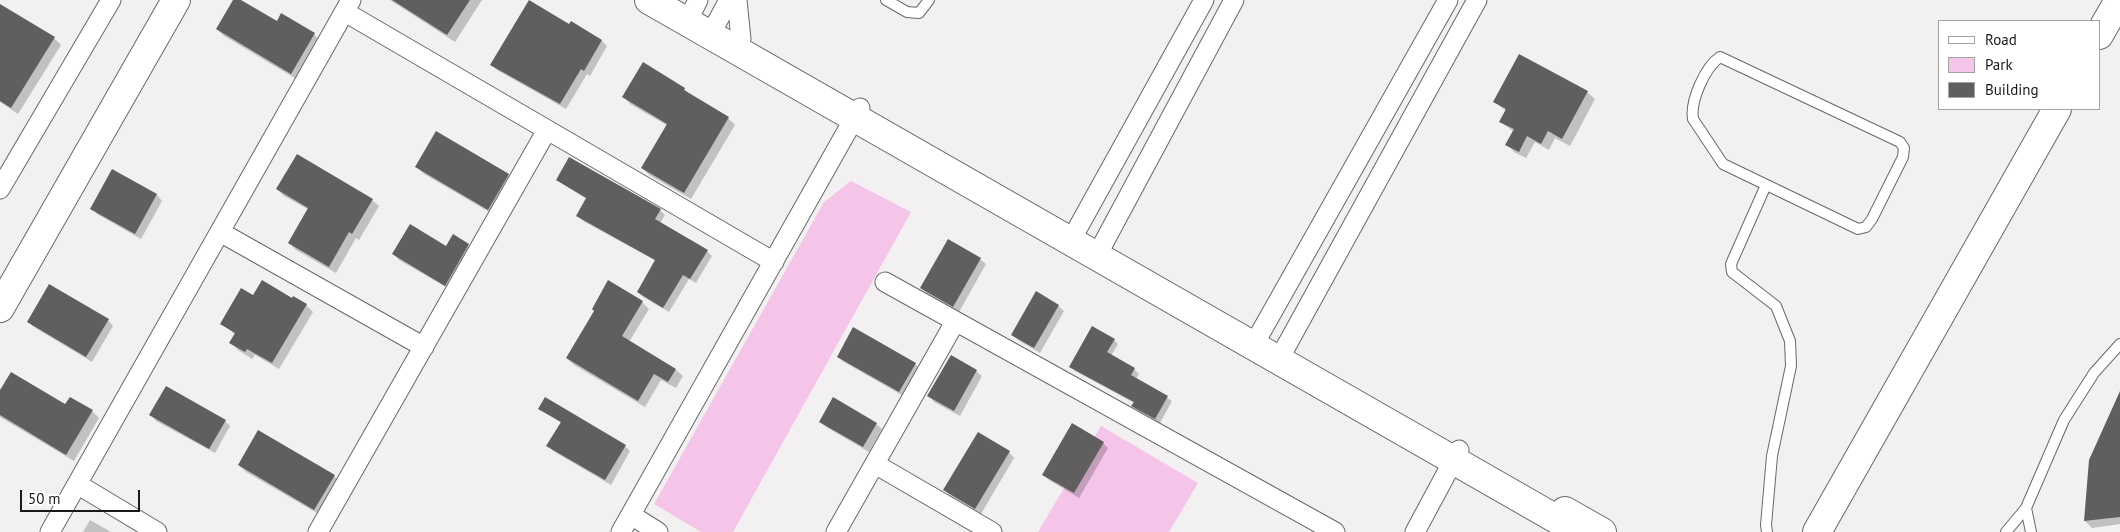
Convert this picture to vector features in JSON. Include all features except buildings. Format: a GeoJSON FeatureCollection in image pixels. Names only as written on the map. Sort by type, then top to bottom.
{"type":"FeatureCollection","features":[{"type":"Feature","properties":{"kind":"street"},"geometry":{"type":"LineString","coordinates":[[0,189],[111,0]]}},
{"type":"Feature","properties":{"kind":"street"},"geometry":{"type":"LineString","coordinates":[[0,308],[176,0]]}},
{"type":"Feature","properties":{"kind":"street"},"geometry":{"type":"LineString","coordinates":[[649,0],[688,8],[713,30],[1457,455],[1565,524],[1602,532]]}},
{"type":"Feature","properties":{"kind":"street"},"geometry":{"type":"LineString","coordinates":[[713,30],[729,0]]}},
{"type":"Feature","properties":{"kind":"street"},"geometry":{"type":"LineString","coordinates":[[737,0],[741,39]]}},
{"type":"Feature","properties":{"kind":"street"},"geometry":{"type":"LineString","coordinates":[[1073,236],[1204,0]]}},
{"type":"Feature","properties":{"kind":"street"},"geometry":{"type":"LineString","coordinates":[[1099,251],[1234,0]]}},
{"type":"Feature","properties":{"kind":"street"},"geometry":{"type":"LineString","coordinates":[[1256,341],[1448,0]]}},
{"type":"Feature","properties":{"kind":"street"},"geometry":{"type":"LineString","coordinates":[[1281,355],[1477,0]]}},
{"type":"Feature","properties":{"kind":"street"},"geometry":{"type":"LineString","coordinates":[[2100,33],[2119,0]]}},
{"type":"Feature","properties":{"kind":"street"},"geometry":{"type":"LineString","coordinates":[[50,532],[348,6],[547,130],[774,262]]}},
{"type":"Feature","properties":{"kind":"street"},"geometry":{"type":"LineString","coordinates":[[713,30],[741,39],[858,113]]}},
{"type":"Feature","properties":{"kind":"street"},"geometry":{"type":"LineString","coordinates":[[1816,532],[2056,110]]}},
{"type":"Feature","properties":{"kind":"street"},"geometry":{"type":"LineString","coordinates":[[621,532],[858,113]]}},
{"type":"Feature","properties":{"kind":"street"},"geometry":{"type":"LineString","coordinates":[[318,532],[547,130]]}},
{"type":"Feature","properties":{"kind":"street"},"geometry":{"type":"LineString","coordinates":[[220,232],[424,347]]}},
{"type":"Feature","properties":{"kind":"street"},"geometry":{"type":"LineString","coordinates":[[885,282],[1335,532]]}},
{"type":"Feature","properties":{"kind":"street"},"geometry":{"type":"LineString","coordinates":[[836,532],[955,322]]}},
{"type":"Feature","properties":{"kind":"street"},"geometry":{"type":"LineString","coordinates":[[1415,532],[1457,455]]}},
{"type":"Feature","properties":{"kind":"street"},"geometry":{"type":"LineString","coordinates":[[875,464],[992,532]]}},
{"type":"Feature","properties":{"kind":"street"},"geometry":{"type":"LineString","coordinates":[[77,484],[157,532]]}},
{"type":"Feature","properties":{"kind":"street"},"geometry":{"type":"LineString","coordinates":[[631,515],[658,532]]}},
{"type":"Feature","properties":{"kind":"lane"},"geometry":{"type":"LineString","coordinates":[[886,0],[913,14],[919,13],[929,0]]}},
{"type":"Feature","properties":{"kind":"lane"},"geometry":{"type":"LineString","coordinates":[[1720,57],[1900,142],[1904,148],[1903,157],[1872,219],[1866,227],[1858,229],[1766,185],[1723,164],[1693,118],[1694,100],[1712,62],[1720,57]]}},
{"type":"Feature","properties":{"kind":"lane"},"geometry":{"type":"LineString","coordinates":[[1766,185],[1731,264],[1732,272],[1776,306],[1790,341],[1791,366],[1772,456],[1766,524],[1767,532]]}},
{"type":"Feature","properties":{"kind":"lane"},"geometry":{"type":"LineString","coordinates":[[2006,532],[2026,508],[2064,420],[2094,373],[2120,344]]}},
{"type":"Feature","properties":{"kind":"lane"},"geometry":{"type":"LineString","coordinates":[[2026,508],[2031,532]]}},
{"type":"Feature","properties":{"kind":"green space"},"geometry":{"type":"Polygon","coordinates":[[[851,181],[911,212],[733,532],[701,532],[654,504],[824,202],[851,181]]]}},
{"type":"Feature","properties":{"kind":"green space"},"geometry":{"type":"Polygon","coordinates":[[[1101,426],[1198,483],[1169,532],[1038,532],[1101,426]]]}}]}
